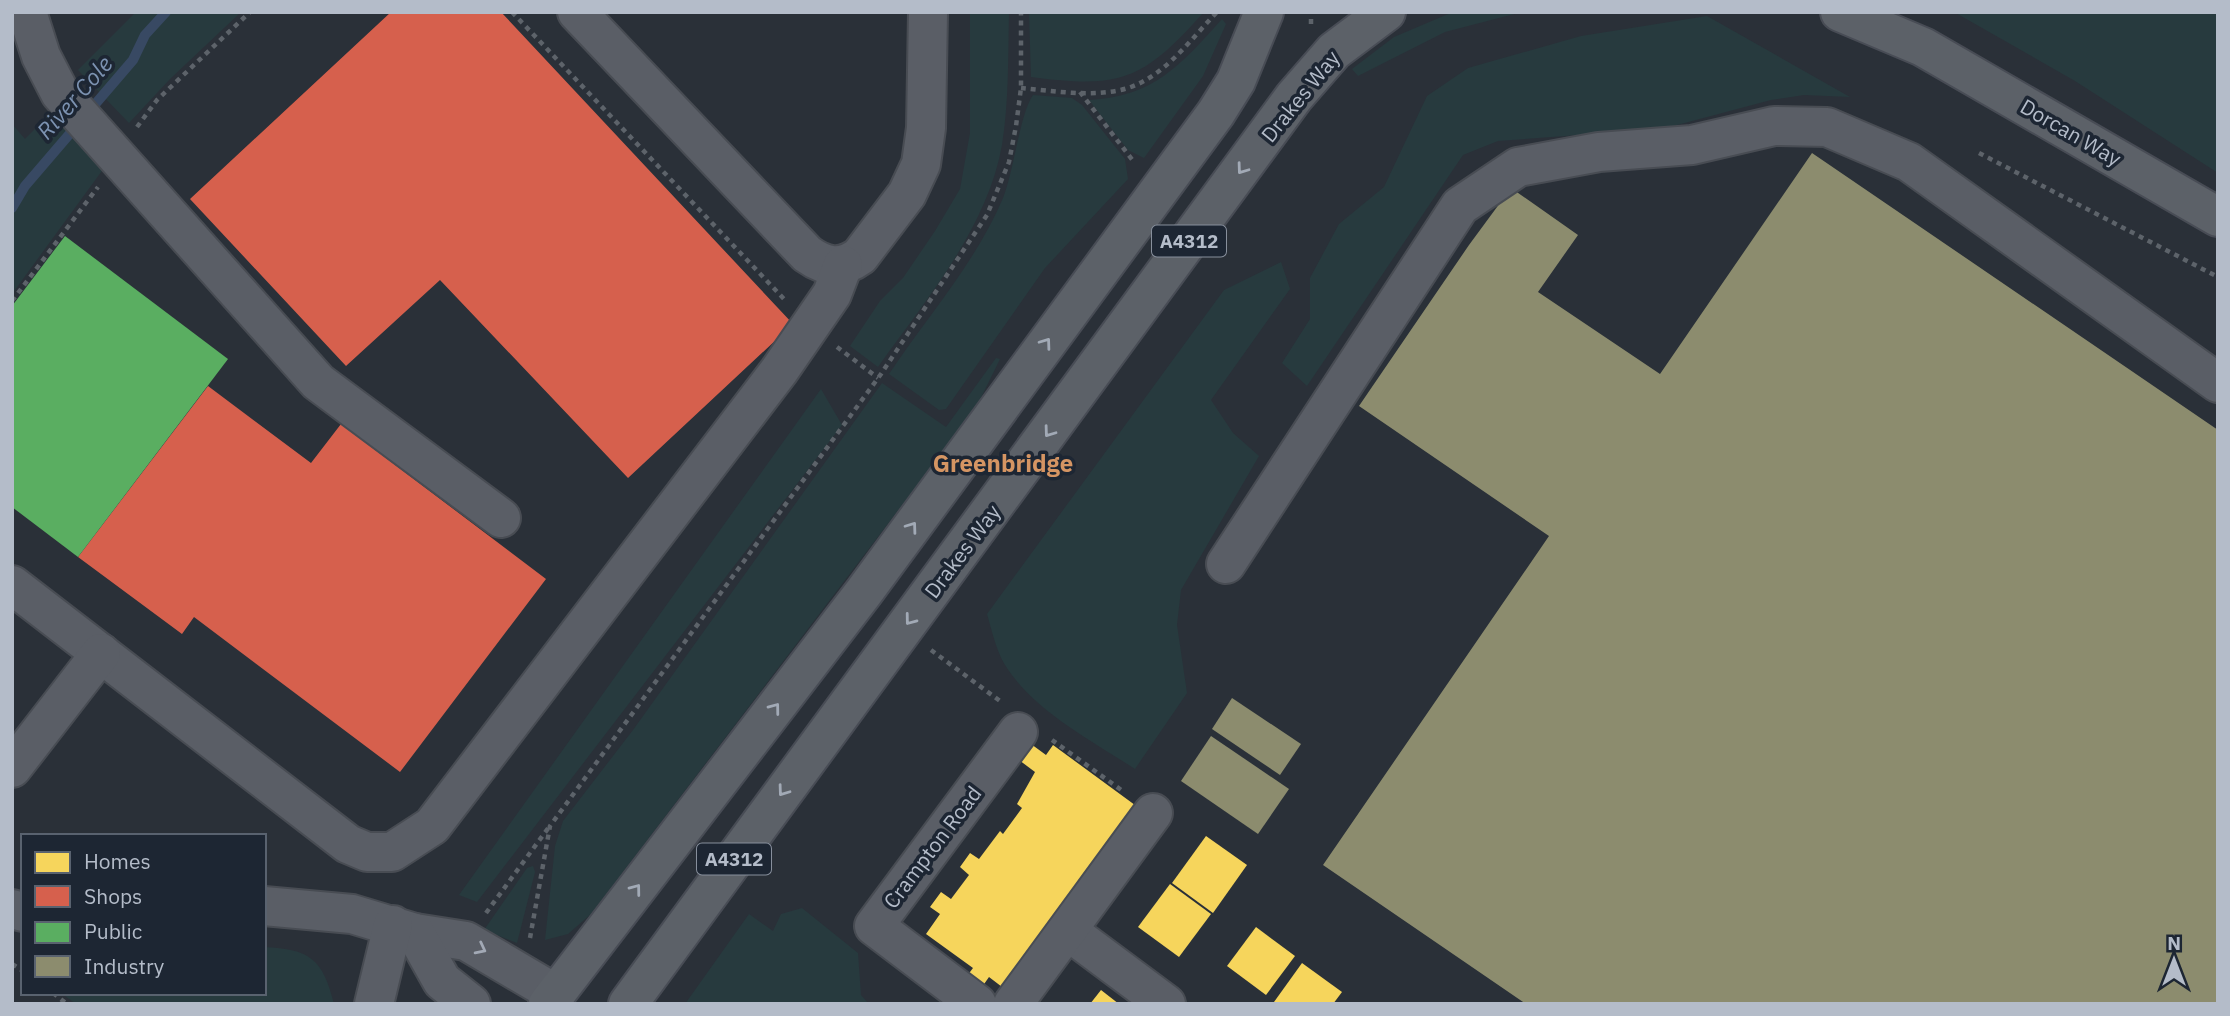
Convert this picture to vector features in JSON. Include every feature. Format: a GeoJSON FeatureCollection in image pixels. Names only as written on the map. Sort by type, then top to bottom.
{"type":"FeatureCollection","features":[{"type":"Feature","properties":{"kind":"main road","name":"A4312"},"geometry":{"type":"LineString","coordinates":[[558,1000],[864,592],[1216,113],[1236,81],[1264,12]]}},
{"type":"Feature","properties":{"kind":"main road","name":"Drakes Way"},"geometry":{"type":"LineString","coordinates":[[628,1004],[1294,97],[1334,51],[1386,12]]}},
{"type":"Feature","properties":{"kind":"main road","name":"Dorcan Way"},"geometry":{"type":"LineString","coordinates":[[1840,12],[1923,47],[2218,217]]}},
{"type":"Feature","properties":{"kind":"main road","name":"Dorcan Way"},"geometry":{"type":"LineString","coordinates":[[1893,12],[1923,47]]}},
{"type":"Feature","properties":{"kind":"street"},"geometry":{"type":"LineString","coordinates":[[27,12],[41,56],[60,93],[115,151],[318,382],[500,518]]}},
{"type":"Feature","properties":{"kind":"street"},"geometry":{"type":"LineString","coordinates":[[577,12],[807,254],[824,265],[843,265],[860,257],[917,177],[925,145],[928,12]]}},
{"type":"Feature","properties":{"kind":"street"},"geometry":{"type":"LineString","coordinates":[[1226,564],[1460,206],[1518,167],[1599,152],[1692,145],[1774,125],[1827,127],[1909,162],[2218,383]]}},
{"type":"Feature","properties":{"kind":"street"},"geometry":{"type":"LineString","coordinates":[[12,585],[348,844],[367,852],[392,852],[432,826],[650,544],[810,326],[838,284],[843,265]]}},
{"type":"Feature","properties":{"kind":"street"},"geometry":{"type":"LineString","coordinates":[[12,768],[101,653]]}},
{"type":"Feature","properties":{"kind":"street","name":"Crampton Road"},"geometry":{"type":"LineString","coordinates":[[977,1004],[874,926],[1018,732]]}},
{"type":"Feature","properties":{"kind":"street"},"geometry":{"type":"LineString","coordinates":[[1013,1004],[1153,813]]}},
{"type":"Feature","properties":{"kind":"street"},"geometry":{"type":"LineString","coordinates":[[266,906],[328,910],[466,942],[513,967],[558,1000]]}},
{"type":"Feature","properties":{"kind":"street"},"geometry":{"type":"LineString","coordinates":[[374,1004],[404,929]]}},
{"type":"Feature","properties":{"kind":"street"},"geometry":{"type":"LineString","coordinates":[[404,929],[442,981],[471,1004]]}},
{"type":"Feature","properties":{"kind":"street"},"geometry":{"type":"LineString","coordinates":[[1068,931],[1166,1004]]}},
{"type":"Feature","properties":{"kind":"path"},"geometry":{"type":"LineString","coordinates":[[512,12],[810,326],[878,378]]}},
{"type":"Feature","properties":{"kind":"path"},"geometry":{"type":"LineString","coordinates":[[466,942],[878,378],[986,215],[1009,162],[1021,89],[1021,12]]}},
{"type":"Feature","properties":{"kind":"path"},"geometry":{"type":"LineString","coordinates":[[1021,89],[1080,92],[1128,88],[1147,78],[1176,56],[1217,12]]}},
{"type":"Feature","properties":{"kind":"path"},"geometry":{"type":"LineString","coordinates":[[1080,92],[1141,171]]}},
{"type":"Feature","properties":{"kind":"path"},"geometry":{"type":"LineString","coordinates":[[1979,153],[2218,276]]}},
{"type":"Feature","properties":{"kind":"path"},"geometry":{"type":"LineString","coordinates":[[513,967],[529,943],[550,826]]}},
{"type":"Feature","properties":{"kind":"green space"},"geometry":{"type":"Polygon","coordinates":[[[136,12],[241,12],[170,79],[129,123],[78,70],[136,12]]]}},
{"type":"Feature","properties":{"kind":"green space"},"geometry":{"type":"Polygon","coordinates":[[[970,12],[1009,12],[1006,112],[1002,145],[994,176],[983,206],[952,262],[878,367],[850,346],[880,301],[903,278],[960,189],[970,133],[970,12]]]}},
{"type":"Feature","properties":{"kind":"green space"},"geometry":{"type":"Polygon","coordinates":[[[1029,12],[1204,12],[1164,53],[1146,66],[1110,80],[1088,81],[1031,77],[1029,12]]]}},
{"type":"Feature","properties":{"kind":"green space"},"geometry":{"type":"Polygon","coordinates":[[[1453,12],[1522,12],[1445,32],[1358,76],[1352,69],[1394,37],[1453,12]]]}},
{"type":"Feature","properties":{"kind":"green space"},"geometry":{"type":"Polygon","coordinates":[[[1954,12],[2218,12],[2218,173],[2075,81],[1954,12]]]}},
{"type":"Feature","properties":{"kind":"green space"},"geometry":{"type":"Polygon","coordinates":[[[1707,16],[1850,97],[1804,95],[1771,100],[1662,129],[1498,141],[1463,155],[1307,386],[1282,363],[1310,319],[1310,278],[1339,224],[1384,187],[1427,96],[1468,68],[1581,36],[1707,16]]]}},
{"type":"Feature","properties":{"kind":"green space"},"geometry":{"type":"Polygon","coordinates":[[[1222,19],[1226,24],[1203,76],[1144,158],[1128,150],[1089,100],[1131,93],[1164,76],[1193,51],[1222,19]]]}},
{"type":"Feature","properties":{"kind":"green space"},"geometry":{"type":"Polygon","coordinates":[[[1033,95],[1072,98],[1082,105],[1125,159],[1128,179],[1045,268],[946,409],[939,410],[889,374],[965,267],[992,222],[1007,187],[1024,115],[1033,95]]]}},
{"type":"Feature","properties":{"kind":"green space"},"geometry":{"type":"Polygon","coordinates":[[[52,112],[104,168],[12,294],[12,124],[25,139],[52,112]]]}},
{"type":"Feature","properties":{"kind":"green space"},"geometry":{"type":"Polygon","coordinates":[[[1281,262],[1290,289],[1211,400],[1233,433],[1259,456],[1181,590],[1177,625],[1187,693],[1135,769],[1064,723],[1031,697],[1005,665],[987,614],[1224,290],[1281,262]]]}},
{"type":"Feature","properties":{"kind":"green space"},"geometry":{"type":"Polygon","coordinates":[[[996,358],[1000,359],[976,408],[591,914],[568,934],[545,940],[555,846],[563,821],[633,730],[882,383],[946,427],[996,358]]]}},
{"type":"Feature","properties":{"kind":"green space"},"geometry":{"type":"Polygon","coordinates":[[[821,389],[842,425],[477,902],[459,895],[821,389]]]}},
{"type":"Feature","properties":{"kind":"green space"},"geometry":{"type":"Polygon","coordinates":[[[533,866],[535,872],[517,943],[484,930],[527,868],[533,866]]]}},
{"type":"Feature","properties":{"kind":"green space"},"geometry":{"type":"Polygon","coordinates":[[[802,908],[858,953],[861,995],[869,1004],[685,1004],[749,914],[773,931],[781,914],[802,908]]]}},
{"type":"Feature","properties":{"kind":"green space"},"geometry":{"type":"Polygon","coordinates":[[[266,947],[293,950],[312,959],[325,976],[334,1004],[76,1004],[64,995],[266,995],[266,947]]]}},
{"type":"Feature","properties":{"kind":"building: Homes"},"geometry":{"type":"Polygon","coordinates":[[[1031,744],[1046,755],[1053,745],[1139,808],[1006,990],[989,977],[982,987],[967,976],[973,968],[926,934],[940,914],[930,907],[941,892],[951,899],[969,875],[960,867],[970,853],[979,859],[1000,831],[1003,834],[1022,808],[1017,804],[1035,772],[1019,760],[1031,744]]]}},
{"type":"Feature","properties":{"kind":"building: Homes"},"geometry":{"type":"Polygon","coordinates":[[[1206,836],[1247,865],[1213,913],[1172,883],[1206,836]]]}},
{"type":"Feature","properties":{"kind":"building: Homes"},"geometry":{"type":"Polygon","coordinates":[[[1170,884],[1211,914],[1179,957],[1138,927],[1170,884]]]}},
{"type":"Feature","properties":{"kind":"building: Homes"},"geometry":{"type":"Polygon","coordinates":[[[1256,927],[1295,956],[1266,995],[1227,966],[1256,927]]]}},
{"type":"Feature","properties":{"kind":"building: Homes"},"geometry":{"type":"Polygon","coordinates":[[[1302,963],[1342,992],[1333,1004],[1274,1002],[1302,963]]]}},
{"type":"Feature","properties":{"kind":"building: Homes"},"geometry":{"type":"Polygon","coordinates":[[[1101,990],[1119,1004],[1090,1004],[1101,990]]]}},
{"type":"Feature","properties":{"kind":"building: Shops"},"geometry":{"type":"Polygon","coordinates":[[[391,12],[501,12],[793,324],[628,478],[440,280],[346,366],[190,199],[391,12]]]}},
{"type":"Feature","properties":{"kind":"building: Shops"},"geometry":{"type":"Polygon","coordinates":[[[208,386],[311,463],[341,424],[546,579],[400,772],[194,617],[182,634],[78,557],[208,386]]]}},
{"type":"Feature","properties":{"kind":"building: Public"},"geometry":{"type":"Polygon","coordinates":[[[65,236],[228,359],[78,557],[12,507],[12,306],[65,236]]]}},
{"type":"Feature","properties":{"kind":"building: Industry"},"geometry":{"type":"Polygon","coordinates":[[[1812,153],[2218,430],[2218,1004],[1526,1004],[1323,865],[1549,536],[1359,406],[1469,245],[1511,188],[1578,235],[1538,292],[1660,374],[1812,153]]]}},
{"type":"Feature","properties":{"kind":"building: Industry"},"geometry":{"type":"Polygon","coordinates":[[[1232,698],[1301,744],[1280,775],[1212,729],[1232,698]]]}},
{"type":"Feature","properties":{"kind":"building: Industry"},"geometry":{"type":"Polygon","coordinates":[[[1211,736],[1289,789],[1258,834],[1181,781],[1211,736]]]}},
{"type":"Feature","properties":{"kind":"waterway","name":"River Cole"},"geometry":{"type":"LineString","coordinates":[[12,208],[25,186],[133,60],[145,35],[166,12]]}},
{"type":"Feature","properties":{"kind":"district","name":"Greenbridge"},"geometry":{"type":"Point","coordinates":[1003,463]}}]}
